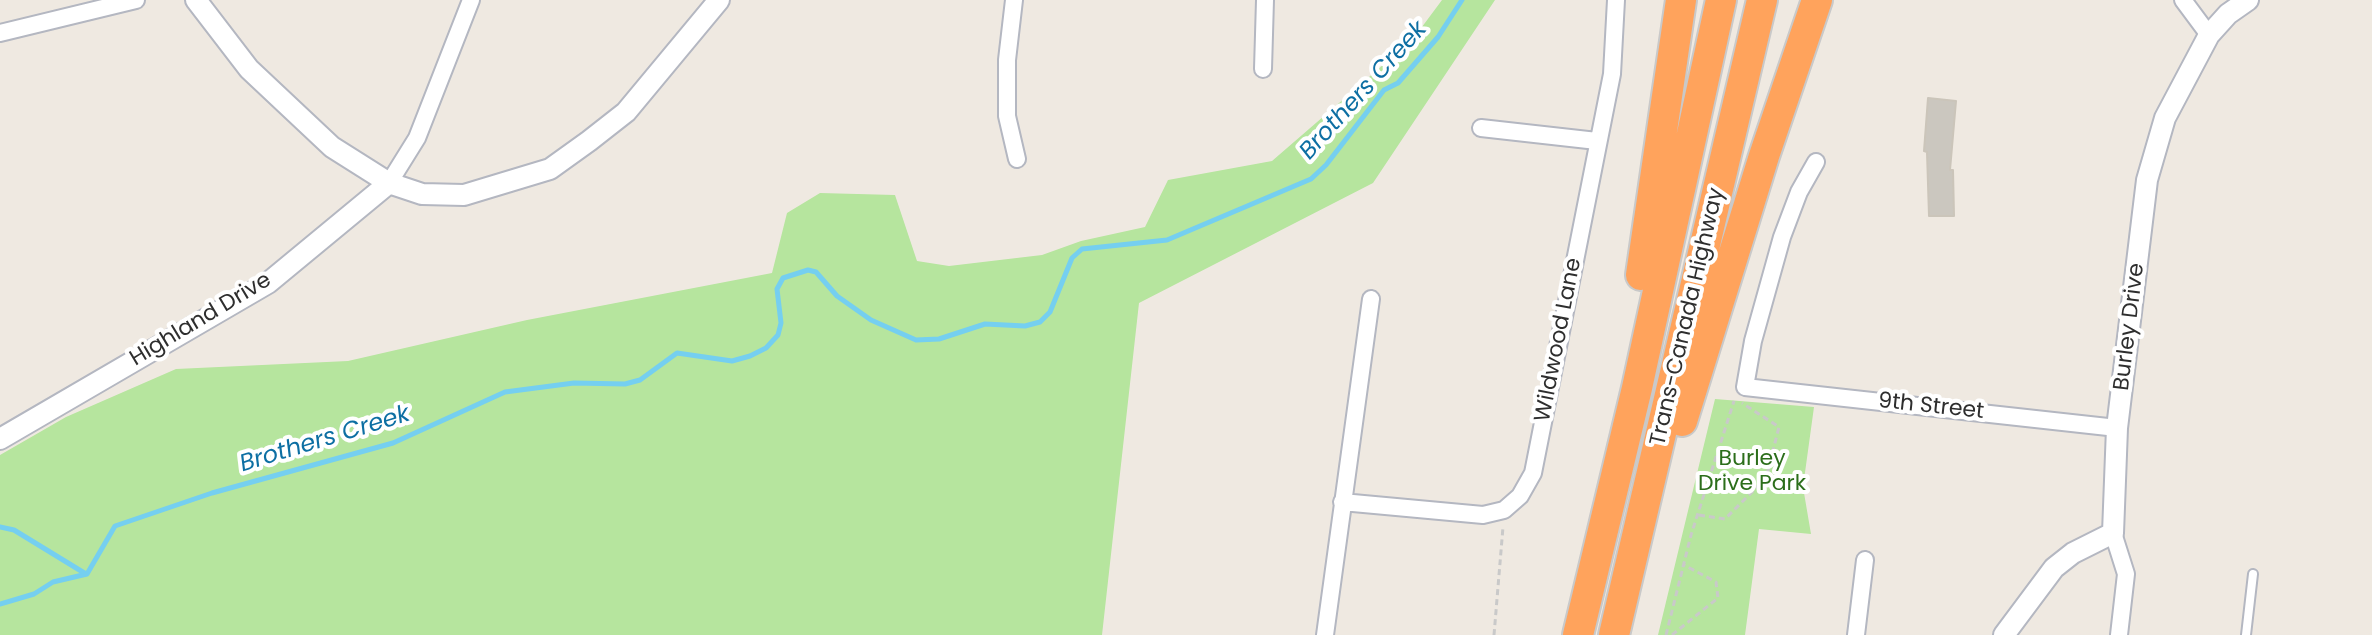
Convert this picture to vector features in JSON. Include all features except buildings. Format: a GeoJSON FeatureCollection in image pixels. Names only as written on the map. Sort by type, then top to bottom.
{"type":"FeatureCollection","features":[{"type":"Feature","properties":{"kind":"highway"},"geometry":{"type":"LineString","coordinates":[[1576,635],[1652,213],[1681,0]]}},
{"type":"Feature","properties":{"kind":"highway","name":"Trans-Canada Highway"},"geometry":{"type":"LineString","coordinates":[[1576,635],[1637,388],[1721,0]]}},
{"type":"Feature","properties":{"kind":"highway","name":"Trans-Canada Highway"},"geometry":{"type":"LineString","coordinates":[[1614,635],[1762,0]]}},
{"type":"Feature","properties":{"kind":"highway"},"geometry":{"type":"LineString","coordinates":[[1626,581],[1682,422],[1764,156],[1817,0]]}},
{"type":"Feature","properties":{"kind":"street"},"geometry":{"type":"LineString","coordinates":[[0,33],[136,0]]}},
{"type":"Feature","properties":{"kind":"street"},"geometry":{"type":"LineString","coordinates":[[196,0],[249,69],[332,147],[389,183],[422,194],[464,195],[550,169],[626,112],[719,0]]}},
{"type":"Feature","properties":{"kind":"street"},"geometry":{"type":"LineString","coordinates":[[389,183],[417,138],[471,0]]}},
{"type":"Feature","properties":{"kind":"street"},"geometry":{"type":"LineString","coordinates":[[1014,0],[1007,60],[1007,116],[1017,159]]}},
{"type":"Feature","properties":{"kind":"street"},"geometry":{"type":"LineString","coordinates":[[1263,69],[1265,0]]}},
{"type":"Feature","properties":{"kind":"street","name":"Wildwood Lane"},"geometry":{"type":"LineString","coordinates":[[1504,510],[1520,496],[1533,473],[1612,74],[1616,0]]}},
{"type":"Feature","properties":{"kind":"street"},"geometry":{"type":"LineString","coordinates":[[2183,0],[2209,35]]}},
{"type":"Feature","properties":{"kind":"street","name":"Burley Drive"},"geometry":{"type":"LineString","coordinates":[[2113,533],[2117,428],[2147,180],[2165,118],[2209,35],[2228,14],[2248,0]]}},
{"type":"Feature","properties":{"kind":"street"},"geometry":{"type":"LineString","coordinates":[[1481,128],[1597,141]]}},
{"type":"Feature","properties":{"kind":"street","name":"9th Street"},"geometry":{"type":"LineString","coordinates":[[1816,162],[1787,218],[1753,341],[1745,387],[2117,428]]}},
{"type":"Feature","properties":{"kind":"street","name":"Highland Drive"},"geometry":{"type":"LineString","coordinates":[[0,439],[268,283],[389,183]]}},
{"type":"Feature","properties":{"kind":"street"},"geometry":{"type":"LineString","coordinates":[[1325,635],[1371,299]]}},
{"type":"Feature","properties":{"kind":"street"},"geometry":{"type":"LineString","coordinates":[[1342,502],[1483,515],[1504,510]]}},
{"type":"Feature","properties":{"kind":"street"},"geometry":{"type":"LineString","coordinates":[[2004,635],[2054,568],[2073,553],[2113,533],[2126,574],[2119,635]]}},
{"type":"Feature","properties":{"kind":"street"},"geometry":{"type":"LineString","coordinates":[[1856,635],[1865,560]]}},
{"type":"Feature","properties":{"kind":"lane"},"geometry":{"type":"LineString","coordinates":[[2246,635],[2253,574]]}},
{"type":"Feature","properties":{"kind":"path"},"geometry":{"type":"LineString","coordinates":[[1669,635],[1697,515],[1731,406],[1736,399],[1779,427],[1766,478],[1725,519],[1697,515]]}},
{"type":"Feature","properties":{"kind":"path"},"geometry":{"type":"LineString","coordinates":[[1494,635],[1504,510]]}},
{"type":"Feature","properties":{"kind":"path"},"geometry":{"type":"LineString","coordinates":[[1669,635],[1718,598],[1716,582],[1683,565]]}},
{"type":"Feature","properties":{"kind":"green space"},"geometry":{"type":"Polygon","coordinates":[[[1442,0],[1495,0],[1373,183],[1139,303],[1102,635],[0,635],[0,455],[66,417],[176,369],[348,361],[527,320],[772,273],[787,213],[820,193],[895,195],[917,261],[949,266],[1042,255],[1081,241],[1145,227],[1168,180],[1272,161],[1413,39],[1442,0]]]}},
{"type":"Feature","properties":{"kind":"green space","name":"Burley Drive Park"},"geometry":{"type":"Polygon","coordinates":[[[1715,399],[1814,407],[1803,487],[1811,534],[1759,529],[1745,635],[1658,635],[1715,399]]]}},
{"type":"Feature","properties":{"kind":"waterway","name":"Brothers Creek"},"geometry":{"type":"LineString","coordinates":[[0,604],[34,594],[53,582],[87,574],[115,526],[212,493],[393,443],[505,392],[574,383],[625,384],[640,380],[677,353],[732,361],[750,356],[766,348],[778,335],[781,323],[777,289],[783,278],[808,270],[816,272],[837,296],[871,320],[916,340],[939,339],[985,324],[1025,326],[1040,322],[1050,312],[1072,258],[1082,249],[1167,240],[1311,179],[1326,165],[1384,90],[1398,83],[1438,37],[1462,0]]}},
{"type":"Feature","properties":{"kind":"waterway"},"geometry":{"type":"LineString","coordinates":[[0,527],[14,530],[86,574]]}}]}
